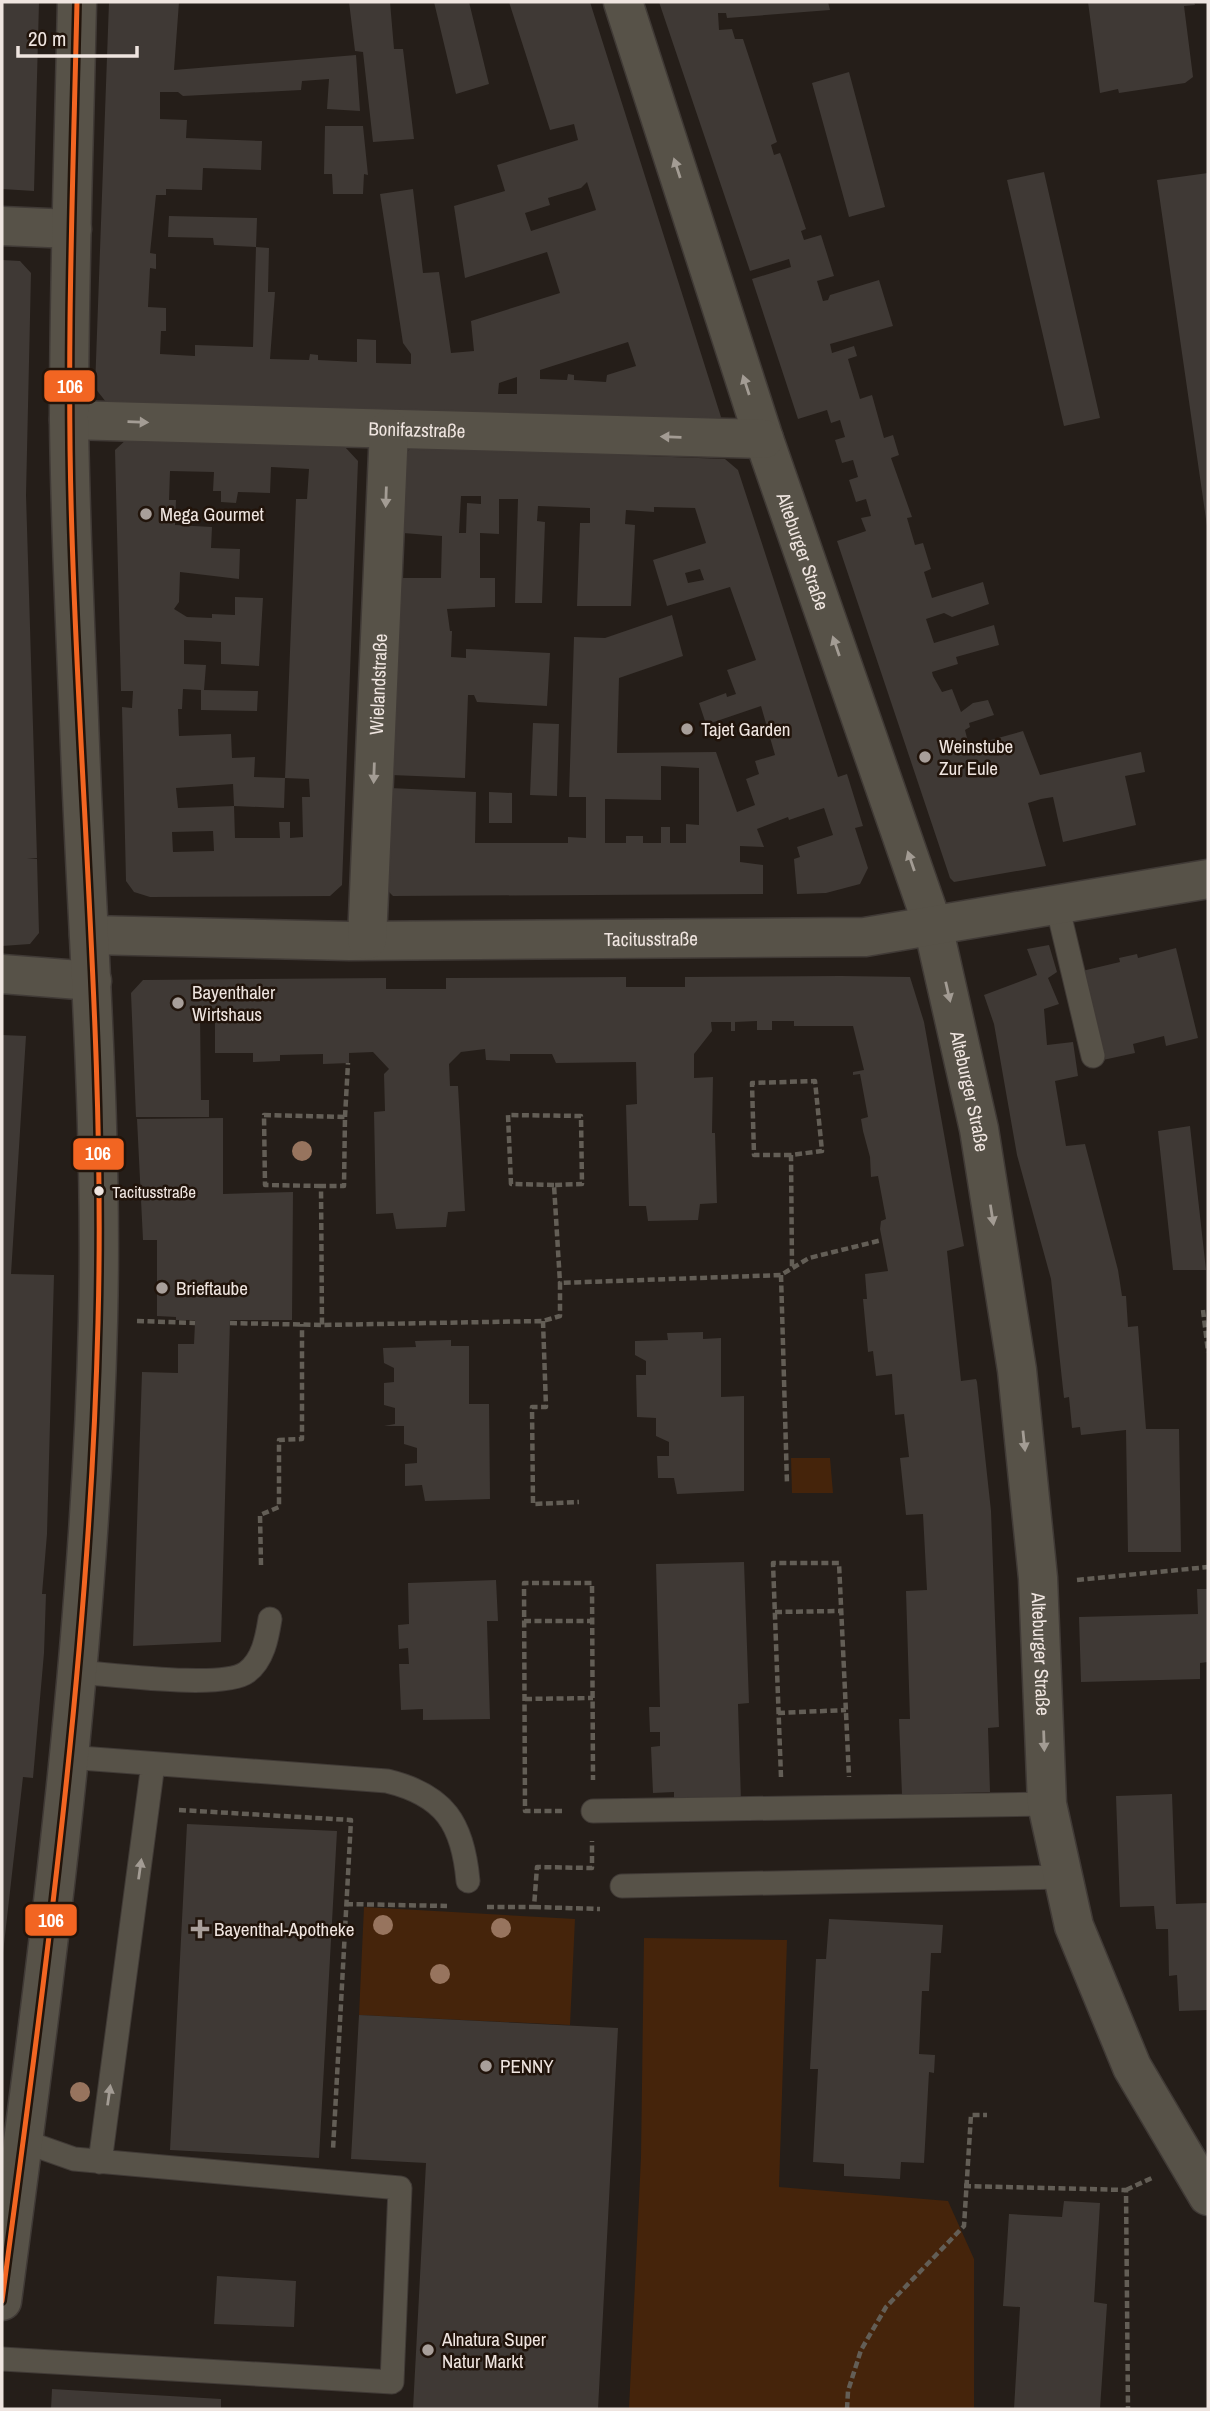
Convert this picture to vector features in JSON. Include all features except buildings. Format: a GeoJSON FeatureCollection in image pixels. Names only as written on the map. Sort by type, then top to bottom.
{"type":"FeatureCollection","features":[{"type":"Feature","properties":{"kind":"street"},"geometry":{"type":"LineString","coordinates":[[2,2301],[12,2140],[67,1757],[76,1672],[92,1466],[98,1320],[98,1185],[92,981],[69,420],[77,2]]}},
{"type":"Feature","properties":{"kind":"street","name":"Alteburger Straße"},"geometry":{"type":"LineString","coordinates":[[623,2],[764,439],[933,926],[979,1129],[1017,1370],[1038,1584],[1047,1804],[1074,1926],[1132,2067],[1201,2186]]}},
{"type":"Feature","properties":{"kind":"street"},"geometry":{"type":"LineString","coordinates":[[2,226],[72,229]]}},
{"type":"Feature","properties":{"kind":"street","name":"Bonifazstraße"},"geometry":{"type":"LineString","coordinates":[[69,420],[764,439]]}},
{"type":"Feature","properties":{"kind":"street","name":"Wielandstraße"},"geometry":{"type":"LineString","coordinates":[[367,940],[389,429]]}},
{"type":"Feature","properties":{"kind":"street","name":"Tacitusstraße"},"geometry":{"type":"LineString","coordinates":[[89,935],[367,940],[865,936],[1208,879]]}},
{"type":"Feature","properties":{"kind":"street"},"geometry":{"type":"LineString","coordinates":[[2,974],[92,981]]}},
{"type":"Feature","properties":{"kind":"lane"},"geometry":{"type":"LineString","coordinates":[[1057,905],[1093,1056]]}},
{"type":"Feature","properties":{"kind":"lane"},"geometry":{"type":"LineString","coordinates":[[76,1672],[210,1681],[234,1678],[245,1674],[255,1664],[267,1640],[270,1619]]}},
{"type":"Feature","properties":{"kind":"lane"},"geometry":{"type":"LineString","coordinates":[[67,1757],[387,1781],[404,1785],[450,1815],[466,1853],[468,1881]]}},
{"type":"Feature","properties":{"kind":"lane"},"geometry":{"type":"LineString","coordinates":[[100,2162],[153,1763]]}},
{"type":"Feature","properties":{"kind":"lane"},"geometry":{"type":"LineString","coordinates":[[593,1811],[1047,1804]]}},
{"type":"Feature","properties":{"kind":"lane"},"geometry":{"type":"LineString","coordinates":[[622,1886],[1063,1877]]}},
{"type":"Feature","properties":{"kind":"lane"},"geometry":{"type":"LineString","coordinates":[[2,2359],[392,2382],[400,2188],[74,2160],[12,2140]]}},
{"type":"Feature","properties":{"kind":"path"},"geometry":{"type":"LineString","coordinates":[[345,1117],[264,1115],[265,1185],[344,1186],[348,1063]]}},
{"type":"Feature","properties":{"kind":"path"},"geometry":{"type":"LineString","coordinates":[[815,1081],[822,1151],[791,1155],[754,1155],[752,1083],[815,1081]]}},
{"type":"Feature","properties":{"kind":"path"},"geometry":{"type":"LineString","coordinates":[[508,1115],[581,1116],[582,1184],[554,1185],[511,1184],[508,1115]]}},
{"type":"Feature","properties":{"kind":"path"},"geometry":{"type":"LineString","coordinates":[[791,1155],[792,1267]]}},
{"type":"Feature","properties":{"kind":"path"},"geometry":{"type":"LineString","coordinates":[[230,1323],[322,1325],[543,1321],[559,1316],[560,1283],[554,1185]]}},
{"type":"Feature","properties":{"kind":"path"},"geometry":{"type":"LineString","coordinates":[[321,1186],[322,1325]]}},
{"type":"Feature","properties":{"kind":"path"},"geometry":{"type":"LineString","coordinates":[[560,1283],[781,1275],[809,1258],[882,1240]]}},
{"type":"Feature","properties":{"kind":"path"},"geometry":{"type":"LineString","coordinates":[[781,1275],[787,1483]]}},
{"type":"Feature","properties":{"kind":"path"},"geometry":{"type":"LineString","coordinates":[[1203,1310],[1208,1352]]}},
{"type":"Feature","properties":{"kind":"path"},"geometry":{"type":"LineString","coordinates":[[98,1320],[195,1323]]}},
{"type":"Feature","properties":{"kind":"path"},"geometry":{"type":"LineString","coordinates":[[543,1321],[546,1407],[532,1407],[533,1504],[579,1502]]}},
{"type":"Feature","properties":{"kind":"path"},"geometry":{"type":"LineString","coordinates":[[261,1565],[260,1515],[279,1507],[279,1440],[302,1440],[302,1325]]}},
{"type":"Feature","properties":{"kind":"path"},"geometry":{"type":"LineString","coordinates":[[782,1810],[773,1563],[839,1563],[850,1809]]}},
{"type":"Feature","properties":{"kind":"path"},"geometry":{"type":"LineString","coordinates":[[1038,1584],[1208,1567]]}},
{"type":"Feature","properties":{"kind":"path"},"geometry":{"type":"LineString","coordinates":[[537,1867],[592,1868],[593,1811],[593,1698],[592,1583],[524,1583],[525,1811],[593,1811]]}},
{"type":"Feature","properties":{"kind":"path"},"geometry":{"type":"LineString","coordinates":[[775,1612],[841,1611]]}},
{"type":"Feature","properties":{"kind":"path"},"geometry":{"type":"LineString","coordinates":[[524,1621],[592,1621]]}},
{"type":"Feature","properties":{"kind":"path"},"geometry":{"type":"LineString","coordinates":[[524,1699],[593,1698]]}},
{"type":"Feature","properties":{"kind":"path"},"geometry":{"type":"LineString","coordinates":[[778,1713],[846,1710]]}},
{"type":"Feature","properties":{"kind":"path"},"geometry":{"type":"LineString","coordinates":[[149,1808],[351,1820],[332,2183]]}},
{"type":"Feature","properties":{"kind":"path"},"geometry":{"type":"LineString","coordinates":[[534,1908],[605,1909],[622,1886]]}},
{"type":"Feature","properties":{"kind":"path"},"geometry":{"type":"LineString","coordinates":[[847,2409],[848,2391],[861,2350],[886,2307],[964,2226],[964,2186],[971,2115],[987,2115]]}},
{"type":"Feature","properties":{"kind":"path"},"geometry":{"type":"LineString","coordinates":[[964,2186],[1126,2190],[1128,2409]]}},
{"type":"Feature","properties":{"kind":"shaded area"},"geometry":{"type":"Polygon","coordinates":[[[791,1458],[830,1458],[833,1493],[792,1493],[791,1458]]]}},
{"type":"Feature","properties":{"kind":"shaded area"},"geometry":{"type":"Polygon","coordinates":[[[364,1907],[575,1919],[570,2025],[359,2015],[364,1907]]]}},
{"type":"Feature","properties":{"kind":"shaded area"},"geometry":{"type":"Polygon","coordinates":[[[644,1938],[787,1940],[779,2187],[948,2201],[974,2259],[974,2409],[629,2409],[641,2157],[644,1938]]]}},
{"type":"Feature","properties":{"kind":"transit line","name":"106"},"geometry":{"type":"LineString","coordinates":[[2,2301],[63,1813],[86,1568],[98,1322],[95,1027],[70,468],[77,2]]}},
{"type":"Feature","properties":{"kind":"place","name":"Mega Gourmet"},"geometry":{"type":"Point","coordinates":[146,514]}},
{"type":"Feature","properties":{"kind":"place","name":"Tajet Garden"},"geometry":{"type":"Point","coordinates":[687,729]}},
{"type":"Feature","properties":{"kind":"place","name":"Weinstube Zur Eule"},"geometry":{"type":"Point","coordinates":[925,757]}},
{"type":"Feature","properties":{"kind":"place","name":"Bayenthaler Wirtshaus"},"geometry":{"type":"Point","coordinates":[178,1003]}},
{"type":"Feature","properties":{"kind":"place","name":"Tacitusstraße"},"geometry":{"type":"Point","coordinates":[99,1191]}},
{"type":"Feature","properties":{"kind":"place","name":"Brieftaube"},"geometry":{"type":"Point","coordinates":[162,1288]}},
{"type":"Feature","properties":{"kind":"place","name":"Bayenthal-Apotheke"},"geometry":{"type":"Point","coordinates":[200,1929]}},
{"type":"Feature","properties":{"kind":"place","name":"PENNY"},"geometry":{"type":"Point","coordinates":[486,2066]}},
{"type":"Feature","properties":{"kind":"place","name":"Alnatura Super Natur Markt"},"geometry":{"type":"Point","coordinates":[428,2350]}}]}
